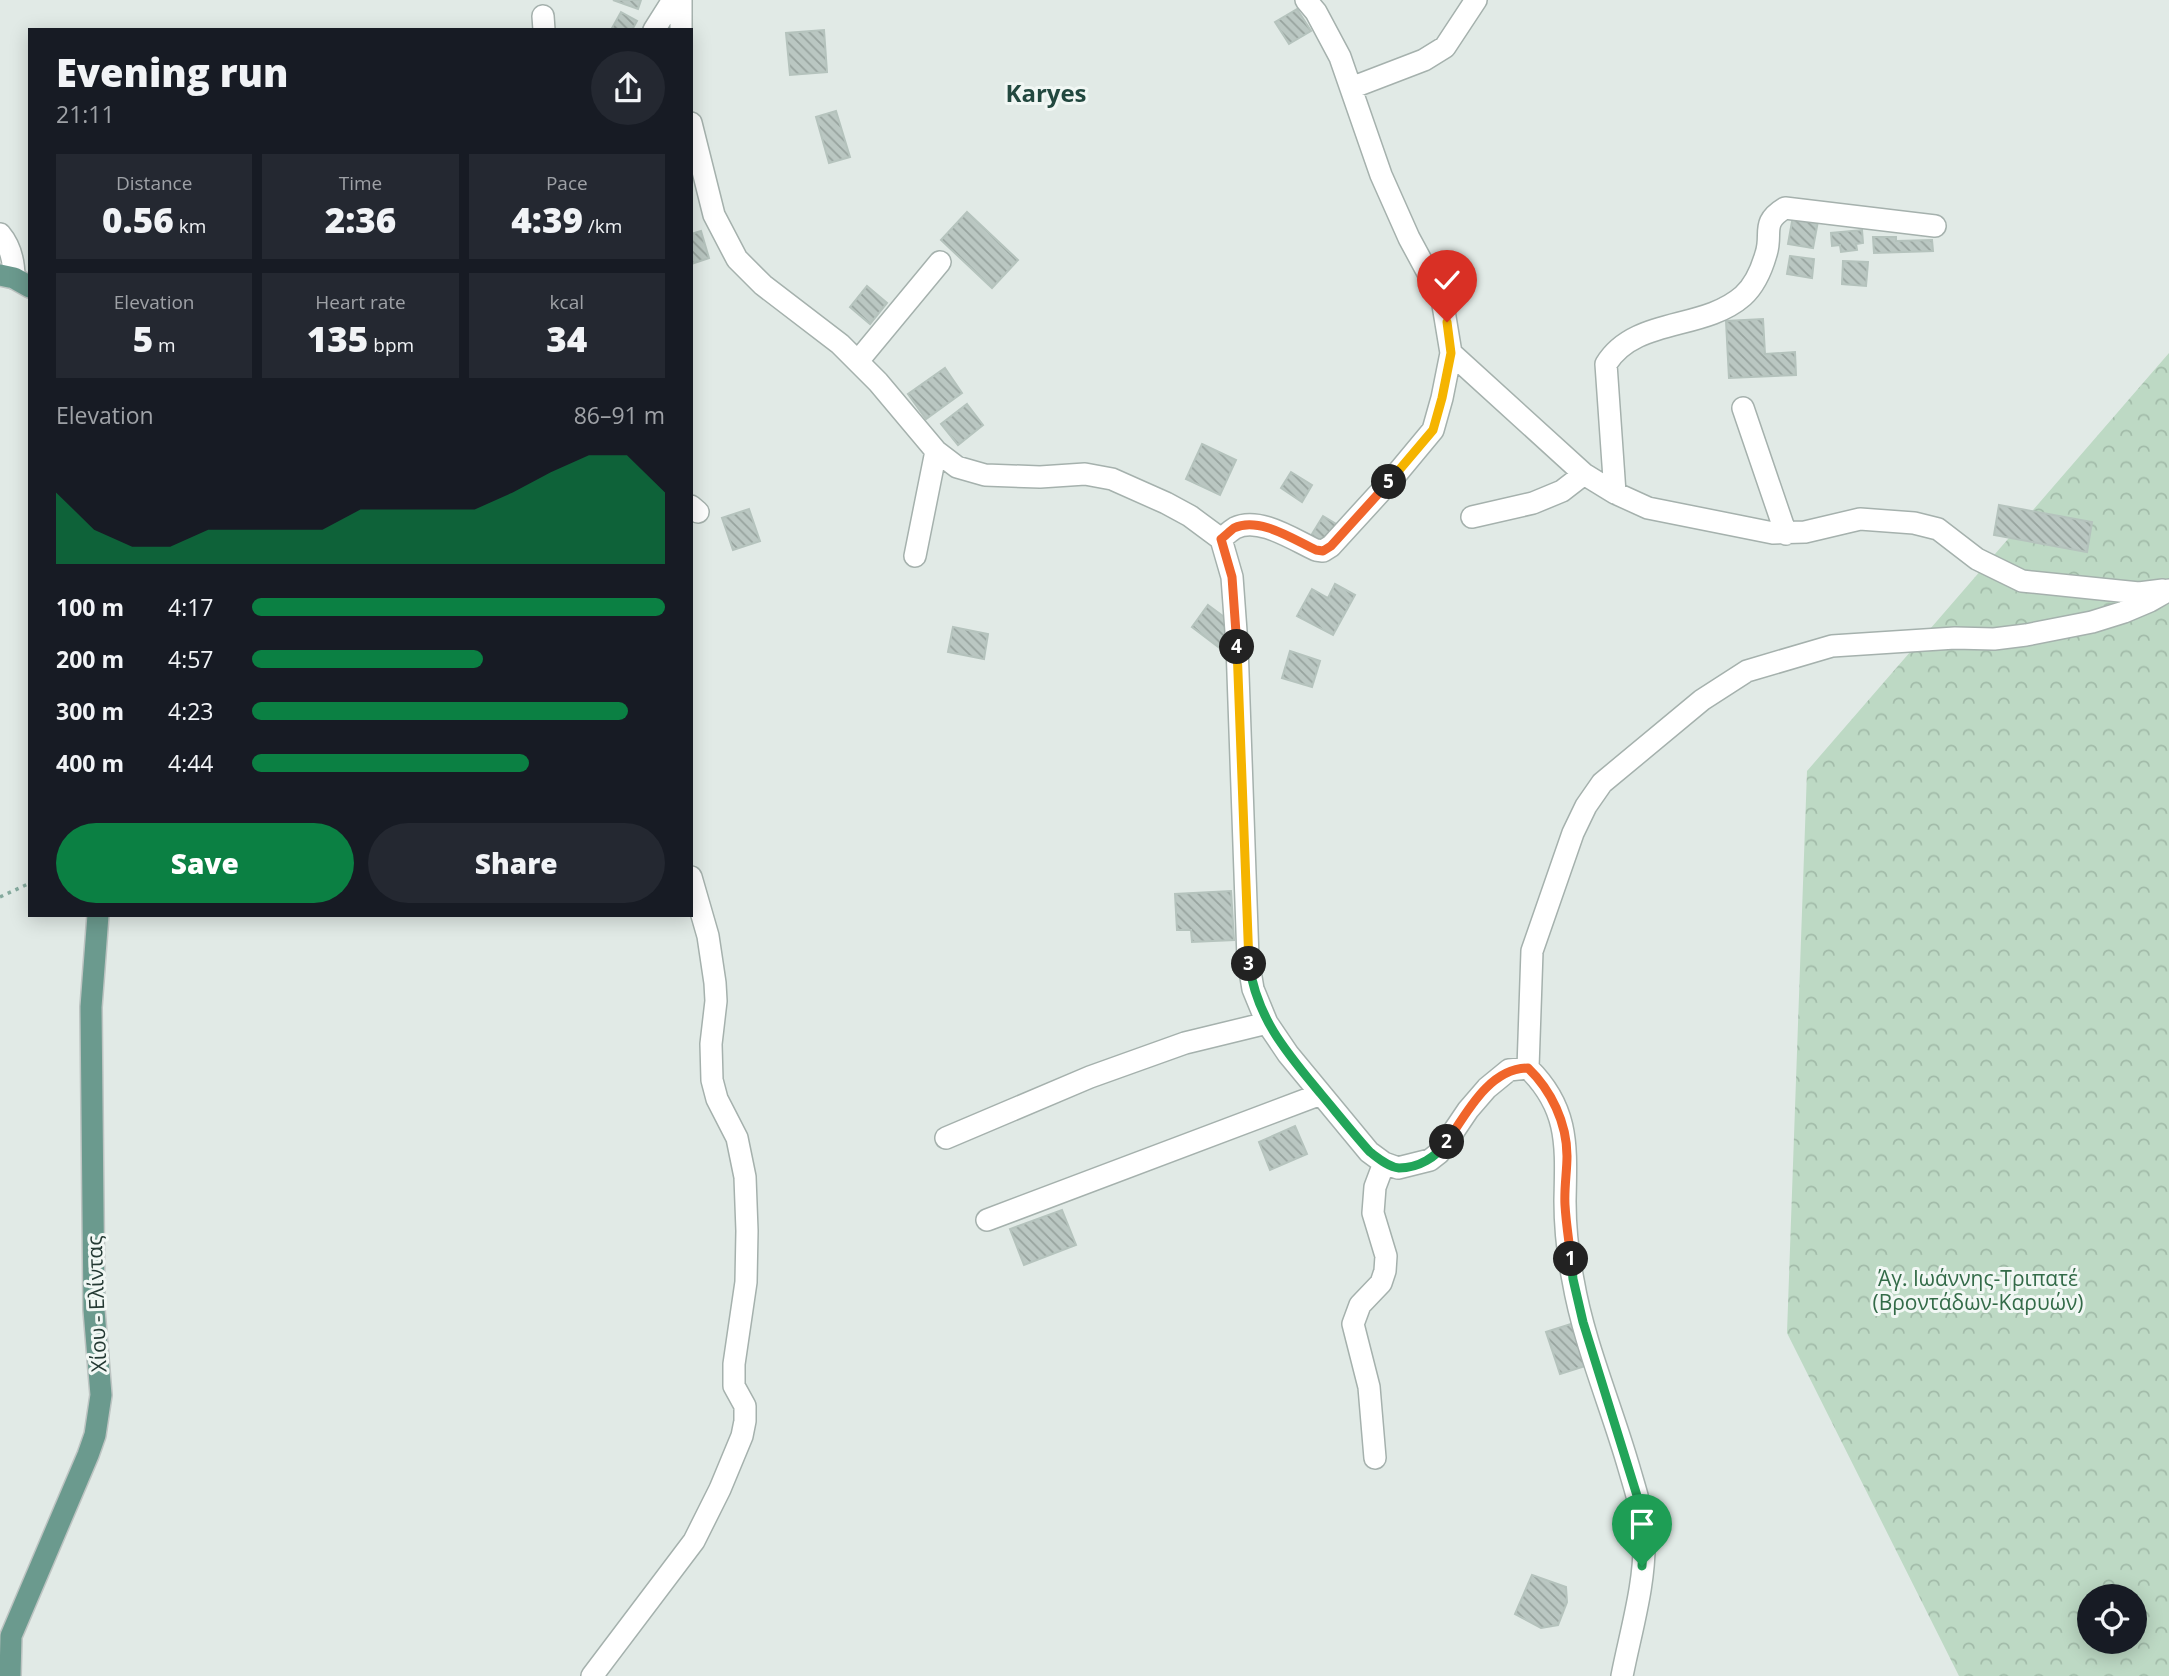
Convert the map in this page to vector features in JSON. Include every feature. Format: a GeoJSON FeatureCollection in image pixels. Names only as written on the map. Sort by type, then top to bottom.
{"type":"FeatureCollection","features":[{"type":"Feature","properties":{"kind":"main road","name":"Χίου - Ελίντας"},"geometry":{"type":"LineString","coordinates":[[10,1676],[11,1636],[88,1455],[95,1435],[101,1395],[94,1310],[91,1007],[98,917]]}},
{"type":"Feature","properties":{"kind":"street"},"geometry":{"type":"LineString","coordinates":[[655,28],[673,0]]}},
{"type":"Feature","properties":{"kind":"street"},"geometry":{"type":"LineString","coordinates":[[681,0],[681,28]]}},
{"type":"Feature","properties":{"kind":"street"},"geometry":{"type":"LineString","coordinates":[[1221,539],[1235,528],[1250,524],[1264,527],[1316,550],[1323,551],[1331,546],[1433,430],[1451,353],[1442,299],[1409,238],[1381,175],[1340,57],[1307,0]]}},
{"type":"Feature","properties":{"kind":"street"},"geometry":{"type":"LineString","coordinates":[[1351,88],[1424,60],[1445,47],[1476,0]]}},
{"type":"Feature","properties":{"kind":"street"},"geometry":{"type":"LineString","coordinates":[[693,131],[714,215],[737,258],[763,285],[858,361],[913,421],[936,451],[957,467],[985,475],[1040,477],[1085,474],[1112,479],[1190,516],[1221,539],[1232,577],[1234,604],[1248,959],[1253,989],[1267,1023],[1288,1054],[1370,1152],[1384,1163],[1398,1168],[1435,1157],[1487,1088],[1509,1070],[1528,1068]]}},
{"type":"Feature","properties":{"kind":"street"},"geometry":{"type":"LineString","coordinates":[[1615,493],[1606,364],[1613,352],[1626,342],[1646,333],[1714,314],[1742,296],[1755,280],[1767,252],[1767,227],[1777,213],[1785,208],[1935,226]]}},
{"type":"Feature","properties":{"kind":"street"},"geometry":{"type":"LineString","coordinates":[[0,234],[14,263],[15,280]]}},
{"type":"Feature","properties":{"kind":"street"},"geometry":{"type":"LineString","coordinates":[[858,361],[940,262]]}},
{"type":"Feature","properties":{"kind":"street"},"geometry":{"type":"LineString","coordinates":[[1451,353],[1584,474],[1615,493],[1648,508],[1679,516],[1786,534],[1860,519],[1894,520],[1938,529],[1977,559],[2022,580],[2139,593],[2169,589]]}},
{"type":"Feature","properties":{"kind":"street"},"geometry":{"type":"LineString","coordinates":[[1743,408],[1786,534]]}},
{"type":"Feature","properties":{"kind":"street"},"geometry":{"type":"LineString","coordinates":[[915,556],[936,451]]}},
{"type":"Feature","properties":{"kind":"street"},"geometry":{"type":"LineString","coordinates":[[1472,517],[1533,503],[1562,491],[1584,474]]}},
{"type":"Feature","properties":{"kind":"street"},"geometry":{"type":"LineString","coordinates":[[1622,1676],[1640,1586],[1644,1534],[1639,1502],[1583,1322],[1573,1279],[1565,1204],[1567,1152],[1562,1126],[1554,1101],[1543,1082],[1528,1068],[1532,951],[1573,832],[1586,806],[1602,783],[1702,700],[1747,671],[1832,646],[1955,638],[1994,639],[2026,635],[2092,622],[2124,612],[2169,589]]}},
{"type":"Feature","properties":{"kind":"street"},"geometry":{"type":"LineString","coordinates":[[592,1676],[694,1541],[724,1479],[745,1422],[745,1406],[734,1386],[734,1364],[746,1282],[745,1177],[737,1138],[717,1099],[712,1080],[711,1044],[716,1001],[715,983],[708,936],[693,884]]}},
{"type":"Feature","properties":{"kind":"street"},"geometry":{"type":"LineString","coordinates":[[946,1138],[1090,1077],[1185,1043],[1267,1023]]}},
{"type":"Feature","properties":{"kind":"street"},"geometry":{"type":"LineString","coordinates":[[987,1220],[1321,1094]]}},
{"type":"Feature","properties":{"kind":"street"},"geometry":{"type":"LineString","coordinates":[[1375,1458],[1368,1387],[1353,1324],[1360,1305],[1381,1283],[1385,1271],[1386,1256],[1373,1213],[1375,1187],[1384,1163]]}},
{"type":"Feature","properties":{"kind":"path"},"geometry":{"type":"LineString","coordinates":[[0,897],[28,884]]}},
{"type":"Feature","properties":{"kind":"green space","name":"Άγ. Ιωάννης-Τριπατέ (Βροντάδων-Καρυών)"},"geometry":{"type":"Polygon","coordinates":[[[2169,353],[2169,1676],[1959,1676],[1787,1333],[1807,771],[2169,353]]]}},
{"type":"Feature","properties":{"kind":"building"},"geometry":{"type":"Polygon","coordinates":[[[613,0],[641,0],[638,9],[613,0]]]}},
{"type":"Feature","properties":{"kind":"building"},"geometry":{"type":"Polygon","coordinates":[[[1297,9],[1311,31],[1289,44],[1275,22],[1297,9]]]}},
{"type":"Feature","properties":{"kind":"building"},"geometry":{"type":"Polygon","coordinates":[[[621,12],[637,21],[633,28],[612,28],[621,12]]]}},
{"type":"Feature","properties":{"kind":"building"},"geometry":{"type":"Polygon","coordinates":[[[824,30],[827,72],[790,75],[786,33],[824,30]]]}},
{"type":"Feature","properties":{"kind":"building"},"geometry":{"type":"Polygon","coordinates":[[[836,111],[850,157],[829,163],[816,117],[836,111]]]}},
{"type":"Feature","properties":{"kind":"building"},"geometry":{"type":"Polygon","coordinates":[[[967,212],[1018,260],[992,288],[941,240],[967,212]]]}},
{"type":"Feature","properties":{"kind":"building"},"geometry":{"type":"Polygon","coordinates":[[[1793,216],[1818,221],[1813,248],[1788,244],[1793,216]]]}},
{"type":"Feature","properties":{"kind":"building"},"geometry":{"type":"Polygon","coordinates":[[[1862,230],[1863,243],[1856,244],[1857,250],[1841,252],[1840,245],[1832,246],[1831,233],[1862,230]]]}},
{"type":"Feature","properties":{"kind":"building"},"geometry":{"type":"Polygon","coordinates":[[[701,231],[709,258],[693,263],[693,233],[701,231]]]}},
{"type":"Feature","properties":{"kind":"building"},"geometry":{"type":"Polygon","coordinates":[[[1873,237],[1896,237],[1896,241],[1932,240],[1933,251],[1874,253],[1873,237]]]}},
{"type":"Feature","properties":{"kind":"building"},"geometry":{"type":"Polygon","coordinates":[[[1790,256],[1814,259],[1812,278],[1787,274],[1790,256]]]}},
{"type":"Feature","properties":{"kind":"building"},"geometry":{"type":"Polygon","coordinates":[[[1843,261],[1868,262],[1866,286],[1842,284],[1843,261]]]}},
{"type":"Feature","properties":{"kind":"building"},"geometry":{"type":"Polygon","coordinates":[[[867,286],[887,303],[870,324],[850,307],[867,286]]]}},
{"type":"Feature","properties":{"kind":"building"},"geometry":{"type":"Polygon","coordinates":[[[1763,319],[1765,354],[1795,352],[1796,375],[1729,378],[1726,321],[1763,319]]]}},
{"type":"Feature","properties":{"kind":"building"},"geometry":{"type":"Polygon","coordinates":[[[945,368],[962,393],[926,419],[908,394],[945,368]]]}},
{"type":"Feature","properties":{"kind":"building"},"geometry":{"type":"Polygon","coordinates":[[[967,404],[983,425],[958,445],[941,424],[967,404]]]}},
{"type":"Feature","properties":{"kind":"building"},"geometry":{"type":"Polygon","coordinates":[[[1202,444],[1236,460],[1220,495],[1186,479],[1202,444]]]}},
{"type":"Feature","properties":{"kind":"building"},"geometry":{"type":"Polygon","coordinates":[[[1291,472],[1312,485],[1302,502],[1281,488],[1291,472]]]}},
{"type":"Feature","properties":{"kind":"building"},"geometry":{"type":"Polygon","coordinates":[[[1999,505],[2092,522],[2087,552],[1994,535],[1999,505]]]}},
{"type":"Feature","properties":{"kind":"building"},"geometry":{"type":"Polygon","coordinates":[[[749,509],[760,541],[733,550],[722,518],[749,509]]]}},
{"type":"Feature","properties":{"kind":"building"},"geometry":{"type":"Polygon","coordinates":[[[1323,516],[1338,525],[1324,548],[1309,539],[1323,516]]]}},
{"type":"Feature","properties":{"kind":"building"},"geometry":{"type":"Polygon","coordinates":[[[1335,584],[1355,595],[1333,635],[1297,616],[1312,589],[1328,598],[1335,584]]]}},
{"type":"Feature","properties":{"kind":"building"},"geometry":{"type":"Polygon","coordinates":[[[1208,605],[1231,622],[1234,640],[1225,652],[1192,627],[1208,605]]]}},
{"type":"Feature","properties":{"kind":"building"},"geometry":{"type":"Polygon","coordinates":[[[953,627],[988,634],[984,659],[948,652],[953,627]]]}},
{"type":"Feature","properties":{"kind":"building"},"geometry":{"type":"Polygon","coordinates":[[[1290,651],[1320,661],[1312,687],[1282,678],[1290,651]]]}},
{"type":"Feature","properties":{"kind":"building"},"geometry":{"type":"Polygon","coordinates":[[[1231,891],[1234,940],[1192,942],[1191,930],[1177,930],[1175,894],[1231,891]]]}},
{"type":"Feature","properties":{"kind":"building"},"geometry":{"type":"Polygon","coordinates":[[[1295,1126],[1307,1154],[1270,1170],[1259,1142],[1295,1126]]]}},
{"type":"Feature","properties":{"kind":"building"},"geometry":{"type":"Polygon","coordinates":[[[1062,1210],[1076,1245],[1024,1265],[1010,1229],[1062,1210]]]}},
{"type":"Feature","properties":{"kind":"building"},"geometry":{"type":"Polygon","coordinates":[[[1574,1323],[1588,1365],[1560,1374],[1546,1332],[1574,1323]]]}},
{"type":"Feature","properties":{"kind":"building"},"geometry":{"type":"Polygon","coordinates":[[[1532,1575],[1566,1587],[1567,1602],[1558,1625],[1541,1628],[1515,1614],[1532,1575]]]}},
{"type":"Feature","properties":{"kind":"district","name":"Karyes"},"geometry":{"type":"Point","coordinates":[1046,92]}},
{"type":"Feature","properties":{"kind":"route"},"geometry":{"type":"LineString","coordinates":[[1447,322],[1451,353],[1433,430],[1331,546],[1323,551],[1316,550],[1264,527],[1250,524],[1235,528],[1221,539],[1232,577],[1237,645],[1248,959],[1253,989],[1267,1023],[1288,1054],[1370,1152],[1384,1163],[1398,1168],[1435,1157],[1468,1110],[1487,1088],[1509,1070],[1528,1068],[1543,1082],[1554,1101],[1567,1152],[1565,1204],[1573,1279],[1583,1322],[1639,1502],[1644,1534],[1642,1566]]}}]}
